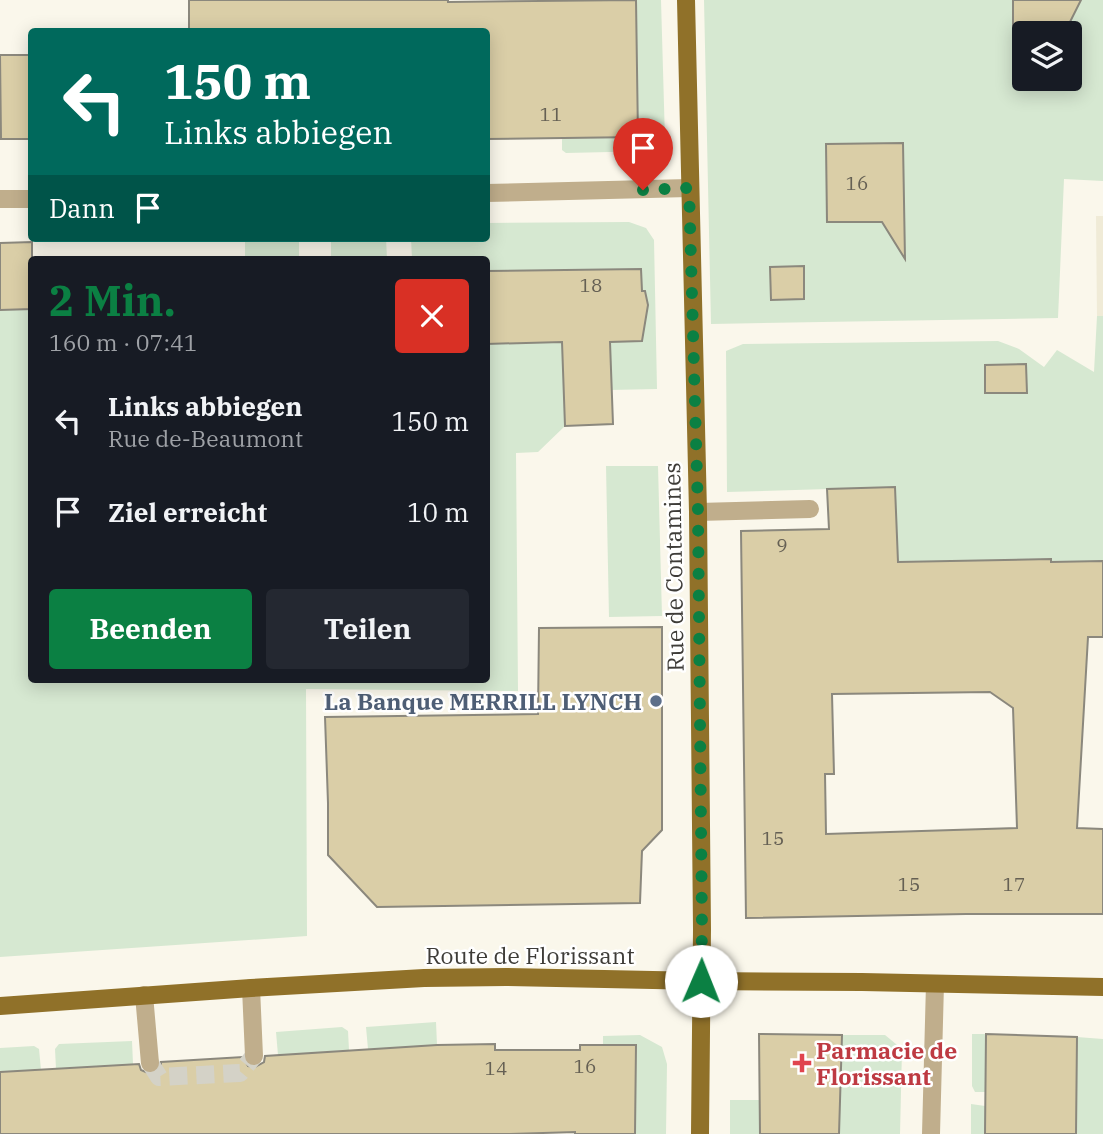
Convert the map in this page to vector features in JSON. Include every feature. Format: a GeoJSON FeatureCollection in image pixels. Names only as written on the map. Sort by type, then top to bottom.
{"type":"FeatureCollection","features":[{"type":"Feature","properties":{"kind":"main road","name":"Rue de Contamines"},"geometry":{"type":"LineString","coordinates":[[686,0],[698,512],[702,929],[699,1134]]}},
{"type":"Feature","properties":{"kind":"main road","name":"Route de Florissant"},"geometry":{"type":"LineString","coordinates":[[0,1006],[424,978],[1103,987]]}},
{"type":"Feature","properties":{"kind":"street"},"geometry":{"type":"LineString","coordinates":[[490,193],[689,188]]}},
{"type":"Feature","properties":{"kind":"street"},"geometry":{"type":"LineString","coordinates":[[0,200],[28,200]]}},
{"type":"Feature","properties":{"kind":"street"},"geometry":{"type":"LineString","coordinates":[[698,512],[810,509]]}},
{"type":"Feature","properties":{"kind":"street"},"geometry":{"type":"LineString","coordinates":[[931,1134],[935,984]]}},
{"type":"Feature","properties":{"kind":"street"},"geometry":{"type":"LineString","coordinates":[[251,988],[254,1056]]}},
{"type":"Feature","properties":{"kind":"street"},"geometry":{"type":"LineString","coordinates":[[144,995],[150,1063]]}},
{"type":"Feature","properties":{"kind":"shaded area"},"geometry":{"type":"Polygon","coordinates":[[[1096,216],[1103,216],[1103,316],[1097,316],[1096,216]]]}},
{"type":"Feature","properties":{"kind":"green space"},"geometry":{"type":"Polygon","coordinates":[[[636,0],[661,0],[665,140],[654,151],[566,153],[562,150],[562,138],[631,137],[638,131],[636,0]]]}},
{"type":"Feature","properties":{"kind":"green space"},"geometry":{"type":"Polygon","coordinates":[[[704,0],[1103,0],[1103,181],[1064,179],[1058,318],[711,324],[704,0]]]}},
{"type":"Feature","properties":{"kind":"green space"},"geometry":{"type":"Polygon","coordinates":[[[629,222],[646,228],[654,240],[657,389],[564,391],[565,426],[538,452],[516,453],[518,691],[306,689],[307,936],[0,957],[0,310],[28,309],[28,683],[490,683],[490,344],[642,341],[641,269],[490,271],[490,256],[412,256],[411,242],[490,242],[490,223],[629,222]]]}},
{"type":"Feature","properties":{"kind":"green space"},"geometry":{"type":"Polygon","coordinates":[[[245,242],[299,242],[299,256],[245,256],[245,242]]]}},
{"type":"Feature","properties":{"kind":"green space"},"geometry":{"type":"Polygon","coordinates":[[[331,242],[386,242],[387,256],[331,256],[331,242]]]}},
{"type":"Feature","properties":{"kind":"green space"},"geometry":{"type":"Polygon","coordinates":[[[1097,316],[1103,316],[1103,594],[1051,594],[1051,559],[898,562],[895,487],[727,492],[726,351],[743,344],[998,341],[1019,349],[1044,367],[1057,350],[1094,372],[1097,316]]]}},
{"type":"Feature","properties":{"kind":"green space"},"geometry":{"type":"Polygon","coordinates":[[[606,466],[658,466],[662,616],[609,617],[606,466]]]}},
{"type":"Feature","properties":{"kind":"green space"},"geometry":{"type":"Polygon","coordinates":[[[436,1022],[437,1045],[368,1049],[366,1027],[436,1022]]]}},
{"type":"Feature","properties":{"kind":"green space"},"geometry":{"type":"Polygon","coordinates":[[[342,1027],[348,1031],[349,1050],[278,1055],[276,1032],[342,1027]]]}},
{"type":"Feature","properties":{"kind":"green space"},"geometry":{"type":"Polygon","coordinates":[[[972,1034],[986,1034],[986,1092],[975,1092],[972,1086],[972,1034]]]}},
{"type":"Feature","properties":{"kind":"green space"},"geometry":{"type":"Polygon","coordinates":[[[640,1035],[662,1047],[667,1064],[666,1134],[635,1134],[636,1045],[603,1045],[603,1036],[640,1035]]]}},
{"type":"Feature","properties":{"kind":"green space"},"geometry":{"type":"Polygon","coordinates":[[[842,1035],[885,1035],[902,1049],[900,1134],[839,1134],[842,1035]]]}},
{"type":"Feature","properties":{"kind":"green space"},"geometry":{"type":"Polygon","coordinates":[[[1077,1037],[1103,1039],[1103,1134],[1076,1134],[1077,1037]]]}},
{"type":"Feature","properties":{"kind":"green space"},"geometry":{"type":"Polygon","coordinates":[[[132,1041],[133,1064],[56,1069],[55,1049],[59,1044],[132,1041]]]}},
{"type":"Feature","properties":{"kind":"green space"},"geometry":{"type":"Polygon","coordinates":[[[34,1046],[39,1049],[41,1070],[0,1072],[0,1048],[34,1046]]]}},
{"type":"Feature","properties":{"kind":"green space"},"geometry":{"type":"Polygon","coordinates":[[[730,1100],[760,1100],[760,1134],[730,1134],[730,1100]]]}},
{"type":"Feature","properties":{"kind":"green space"},"geometry":{"type":"Polygon","coordinates":[[[971,1104],[985,1106],[985,1134],[971,1134],[971,1104]]]}},
{"type":"Feature","properties":{"kind":"building"},"geometry":{"type":"Polygon","coordinates":[[[189,0],[636,0],[638,137],[490,139],[490,28],[189,28],[189,0]]]}},
{"type":"Feature","properties":{"kind":"building"},"geometry":{"type":"Polygon","coordinates":[[[1013,0],[1081,0],[1070,21],[1013,21],[1013,0]]]}},
{"type":"Feature","properties":{"kind":"building"},"geometry":{"type":"Polygon","coordinates":[[[0,55],[28,55],[28,139],[1,139],[0,55]]]}},
{"type":"Feature","properties":{"kind":"building"},"geometry":{"type":"Polygon","coordinates":[[[903,143],[905,259],[882,222],[827,222],[826,144],[903,143]]]}},
{"type":"Feature","properties":{"kind":"building"},"geometry":{"type":"Polygon","coordinates":[[[32,242],[32,256],[28,256],[28,309],[0,310],[0,243],[32,242]]]}},
{"type":"Feature","properties":{"kind":"building"},"geometry":{"type":"Polygon","coordinates":[[[804,266],[804,299],[771,300],[770,267],[804,266]]]}},
{"type":"Feature","properties":{"kind":"building"},"geometry":{"type":"Polygon","coordinates":[[[641,269],[642,291],[645,291],[648,305],[642,341],[610,342],[613,424],[565,426],[562,342],[490,344],[490,271],[641,269]]]}},
{"type":"Feature","properties":{"kind":"building"},"geometry":{"type":"Polygon","coordinates":[[[1026,364],[1027,393],[985,393],[985,365],[1026,364]]]}},
{"type":"Feature","properties":{"kind":"building"},"geometry":{"type":"Polygon","coordinates":[[[895,487],[898,562],[1051,559],[1051,562],[1103,561],[1103,637],[1088,637],[1077,828],[1103,829],[1103,914],[746,918],[741,531],[829,529],[827,489],[895,487]],[[990,692],[832,694],[834,774],[825,774],[826,834],[1017,828],[1013,708],[990,692]]]}},
{"type":"Feature","properties":{"kind":"building"},"geometry":{"type":"Polygon","coordinates":[[[662,627],[662,830],[642,851],[640,903],[377,907],[328,855],[325,717],[538,714],[539,628],[662,627]]]}},
{"type":"Feature","properties":{"kind":"building"},"geometry":{"type":"Polygon","coordinates":[[[759,1034],[842,1035],[839,1134],[760,1134],[759,1034]]]}},
{"type":"Feature","properties":{"kind":"building"},"geometry":{"type":"Polygon","coordinates":[[[986,1034],[1077,1037],[1076,1134],[985,1134],[986,1034]]]}},
{"type":"Feature","properties":{"kind":"building"},"geometry":{"type":"Polygon","coordinates":[[[495,1044],[495,1050],[580,1050],[580,1045],[636,1045],[635,1134],[0,1134],[0,1072],[139,1064],[141,1070],[150,1074],[157,1072],[161,1062],[243,1057],[248,1066],[255,1067],[264,1062],[265,1056],[495,1044]]]}},
{"type":"Feature","properties":{"kind":"tunnel"},"geometry":{"type":"LineString","coordinates":[[150,1063],[159,1077],[240,1073],[254,1056]]}},
{"type":"Feature","properties":{"kind":"place","name":"La Banque MERRILL LYNCH"},"geometry":{"type":"Point","coordinates":[656,701]}},
{"type":"Feature","properties":{"kind":"place","name":"Parmacie de Florissant"},"geometry":{"type":"Point","coordinates":[802,1063]}},
{"type":"Feature","properties":{"kind":"route"},"geometry":{"type":"LineString","coordinates":[[643,190],[689,188],[698,512],[701,981]]}}]}
